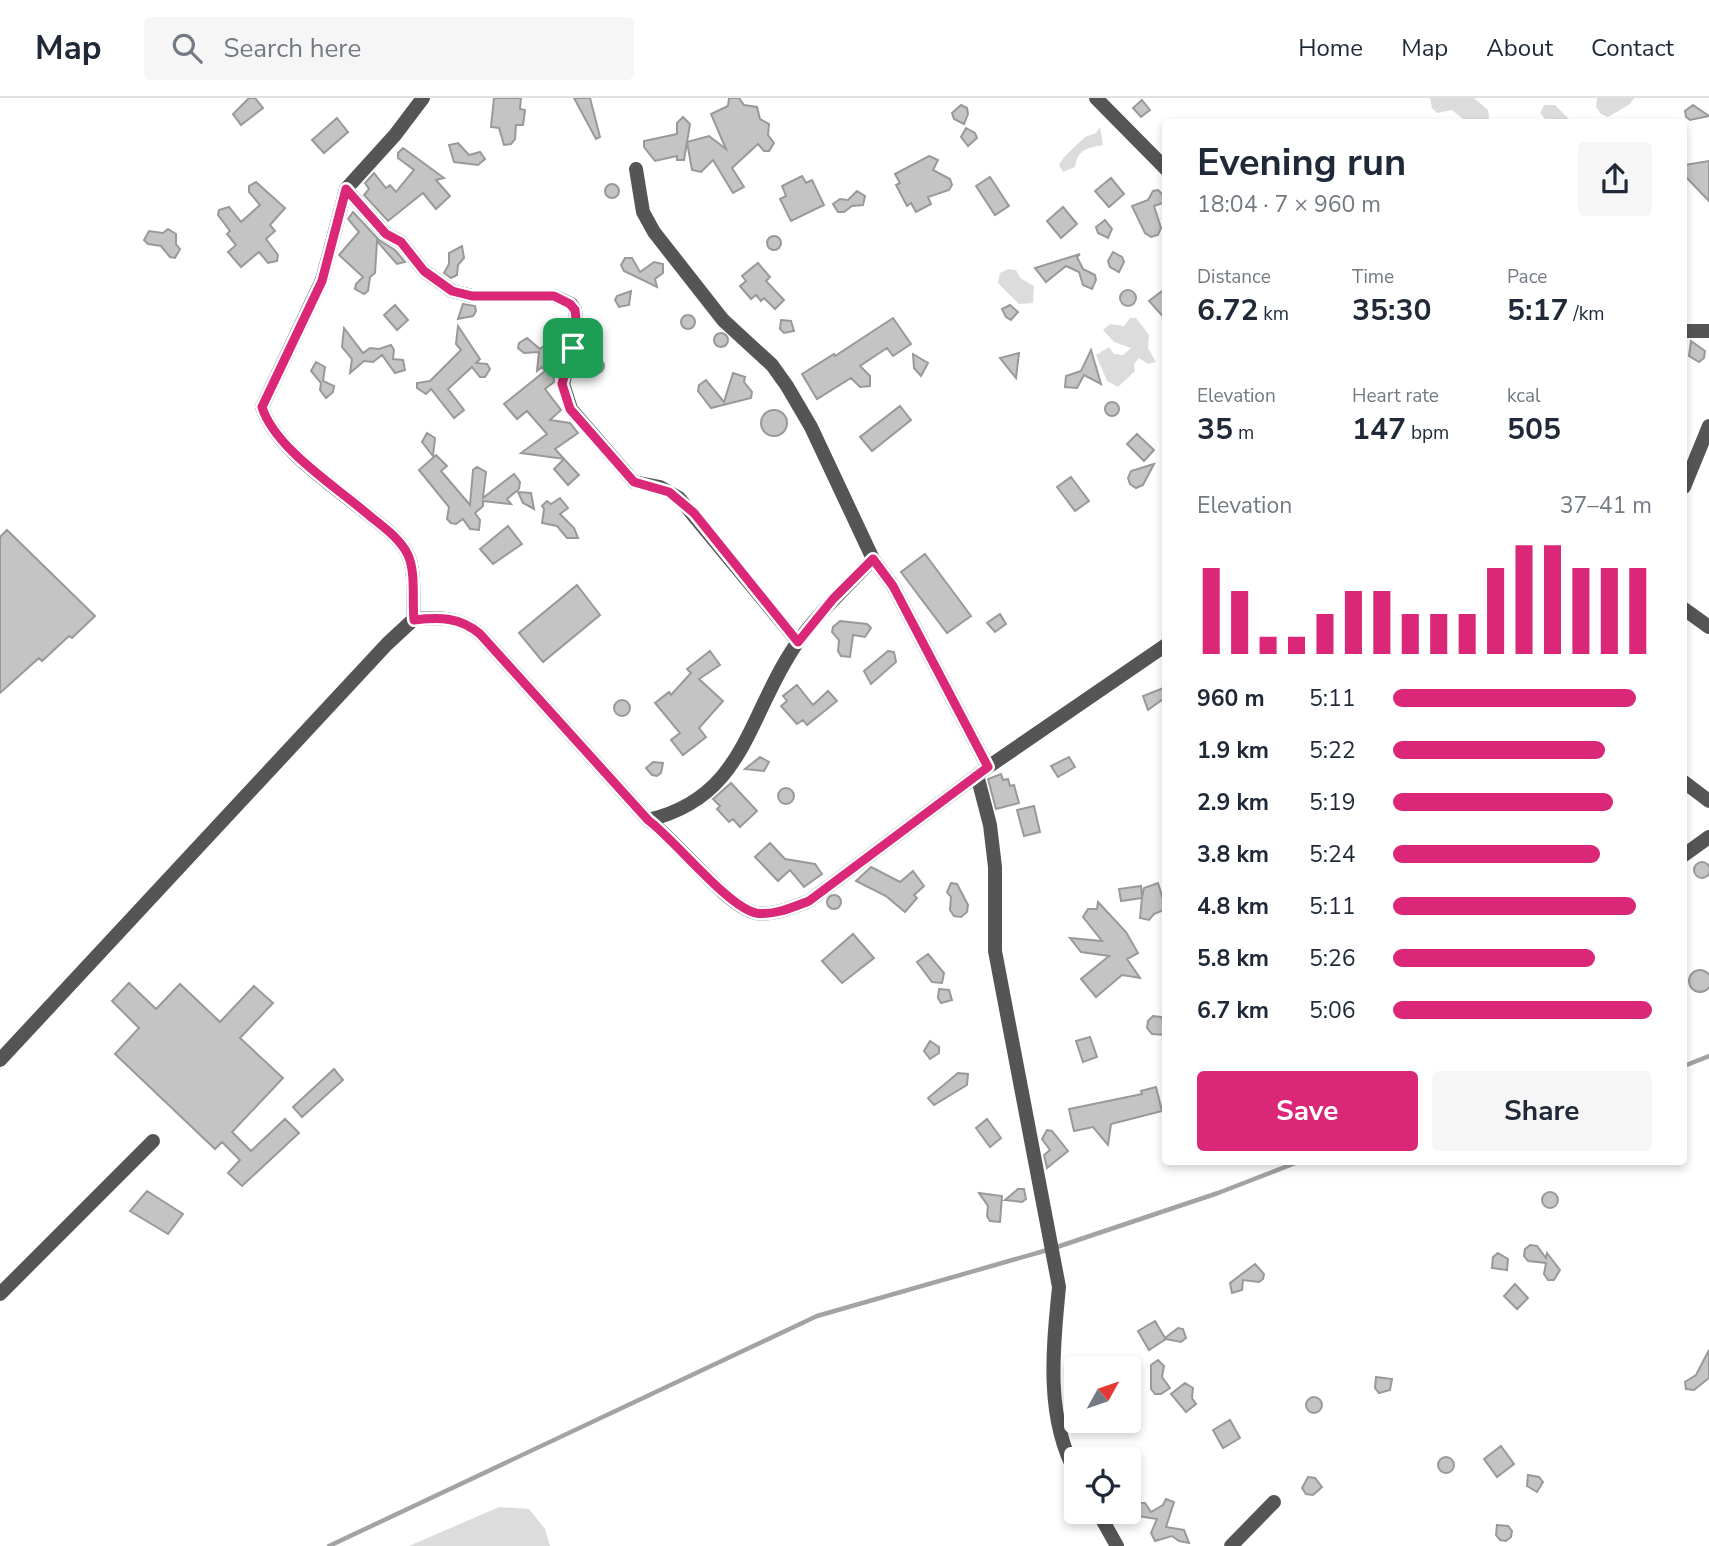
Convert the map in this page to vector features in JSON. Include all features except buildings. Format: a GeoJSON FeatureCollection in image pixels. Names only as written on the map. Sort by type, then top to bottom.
{"type":"FeatureCollection","features":[{"type":"Feature","properties":{"kind":"street"},"geometry":{"type":"LineString","coordinates":[[414,620],[411,564],[407,552],[386,529],[285,444],[266,419],[262,407],[322,281],[346,189],[395,135],[423,98]]}},
{"type":"Feature","properties":{"kind":"street"},"geometry":{"type":"LineString","coordinates":[[1096,98],[1162,165]]}},
{"type":"Feature","properties":{"kind":"street"},"geometry":{"type":"LineString","coordinates":[[636,169],[643,212],[654,232],[723,320],[772,365],[811,427],[873,559],[893,586],[982,771],[995,867],[995,951],[1053,1267],[1059,1287],[1054,1340],[1054,1389],[1061,1434],[1066,1447]]}},
{"type":"Feature","properties":{"kind":"street"},"geometry":{"type":"LineString","coordinates":[[346,189],[386,234],[401,242],[424,271],[452,291],[472,296],[554,296],[570,304],[575,310],[577,328],[562,384],[570,409],[634,482],[660,487],[686,506],[798,642]]}},
{"type":"Feature","properties":{"kind":"street"},"geometry":{"type":"LineString","coordinates":[[1687,331],[1706,334]]}},
{"type":"Feature","properties":{"kind":"street"},"geometry":{"type":"LineString","coordinates":[[1688,458],[1709,426]]}},
{"type":"Feature","properties":{"kind":"street"},"geometry":{"type":"LineString","coordinates":[[648,820],[671,815],[698,801],[728,773],[798,642],[833,599],[873,559]]}},
{"type":"Feature","properties":{"kind":"street"},"geometry":{"type":"LineString","coordinates":[[1687,611],[1709,627]]}},
{"type":"Feature","properties":{"kind":"street"},"geometry":{"type":"LineString","coordinates":[[0,1060],[387,644],[414,620],[453,619],[468,624],[480,634],[648,820],[742,908],[757,913],[774,912],[809,901],[982,771],[1162,648]]}},
{"type":"Feature","properties":{"kind":"street"},"geometry":{"type":"LineString","coordinates":[[1687,784],[1709,802]]}},
{"type":"Feature","properties":{"kind":"street"},"geometry":{"type":"LineString","coordinates":[[1687,853],[1709,837]]}},
{"type":"Feature","properties":{"kind":"street"},"geometry":{"type":"LineString","coordinates":[[0,1294],[153,1141]]}},
{"type":"Feature","properties":{"kind":"street"},"geometry":{"type":"LineString","coordinates":[[1231,1546],[1273,1502]]}},
{"type":"Feature","properties":{"kind":"street"},"geometry":{"type":"LineString","coordinates":[[1105,1524],[1117,1546]]}},
{"type":"Feature","properties":{"kind":"shaded area"},"geometry":{"type":"Polygon","coordinates":[[[1430,98],[1474,98],[1488,110],[1489,118],[1463,119],[1452,110],[1437,113],[1432,108],[1430,98]]]}},
{"type":"Feature","properties":{"kind":"shaded area"},"geometry":{"type":"Polygon","coordinates":[[[1597,98],[1634,98],[1630,104],[1608,117],[1601,114],[1596,107],[1597,98]]]}},
{"type":"Feature","properties":{"kind":"shaded area"},"geometry":{"type":"Polygon","coordinates":[[[1544,105],[1555,105],[1569,119],[1545,119],[1540,113],[1544,105]]]}},
{"type":"Feature","properties":{"kind":"shaded area"},"geometry":{"type":"Polygon","coordinates":[[[1100,127],[1103,145],[1084,150],[1078,156],[1075,167],[1063,172],[1059,165],[1064,157],[1100,127]]]}},
{"type":"Feature","properties":{"kind":"shaded area"},"geometry":{"type":"Polygon","coordinates":[[[1008,269],[1016,270],[1020,278],[1034,286],[1033,303],[1019,304],[998,283],[1000,273],[1008,269]]]}},
{"type":"Feature","properties":{"kind":"shaded area"},"geometry":{"type":"Polygon","coordinates":[[[1130,318],[1136,318],[1149,335],[1148,348],[1156,362],[1148,364],[1139,358],[1134,364],[1135,371],[1118,387],[1107,381],[1096,355],[1109,347],[1114,354],[1123,355],[1131,348],[1114,342],[1103,330],[1110,324],[1124,326],[1130,318]]]}},
{"type":"Feature","properties":{"kind":"shaded area"},"geometry":{"type":"Polygon","coordinates":[[[499,1507],[529,1509],[545,1529],[550,1546],[409,1546],[499,1507]]]}},
{"type":"Feature","properties":{"kind":"waterway"},"geometry":{"type":"LineString","coordinates":[[1687,1065],[1709,1056]]}},
{"type":"Feature","properties":{"kind":"waterway"},"geometry":{"type":"LineString","coordinates":[[329,1546],[817,1316],[1051,1249],[1218,1193],[1290,1165]]}},
{"type":"Feature","properties":{"kind":"route"},"geometry":{"type":"LineString","coordinates":[[346,189],[386,234],[401,242],[424,271],[437,283],[452,291],[472,296],[524,294],[554,296],[565,300],[575,310],[577,328],[573,348],[562,384],[570,409],[634,482],[660,487],[679,498],[694,513],[798,642],[833,599],[873,559],[893,586],[988,767],[809,901],[774,912],[757,913],[742,908],[663,831],[648,820],[558,716],[480,634],[468,624],[453,619],[414,620],[411,564],[407,552],[386,529],[285,444],[266,419],[262,407],[322,281],[346,189]]}}]}
